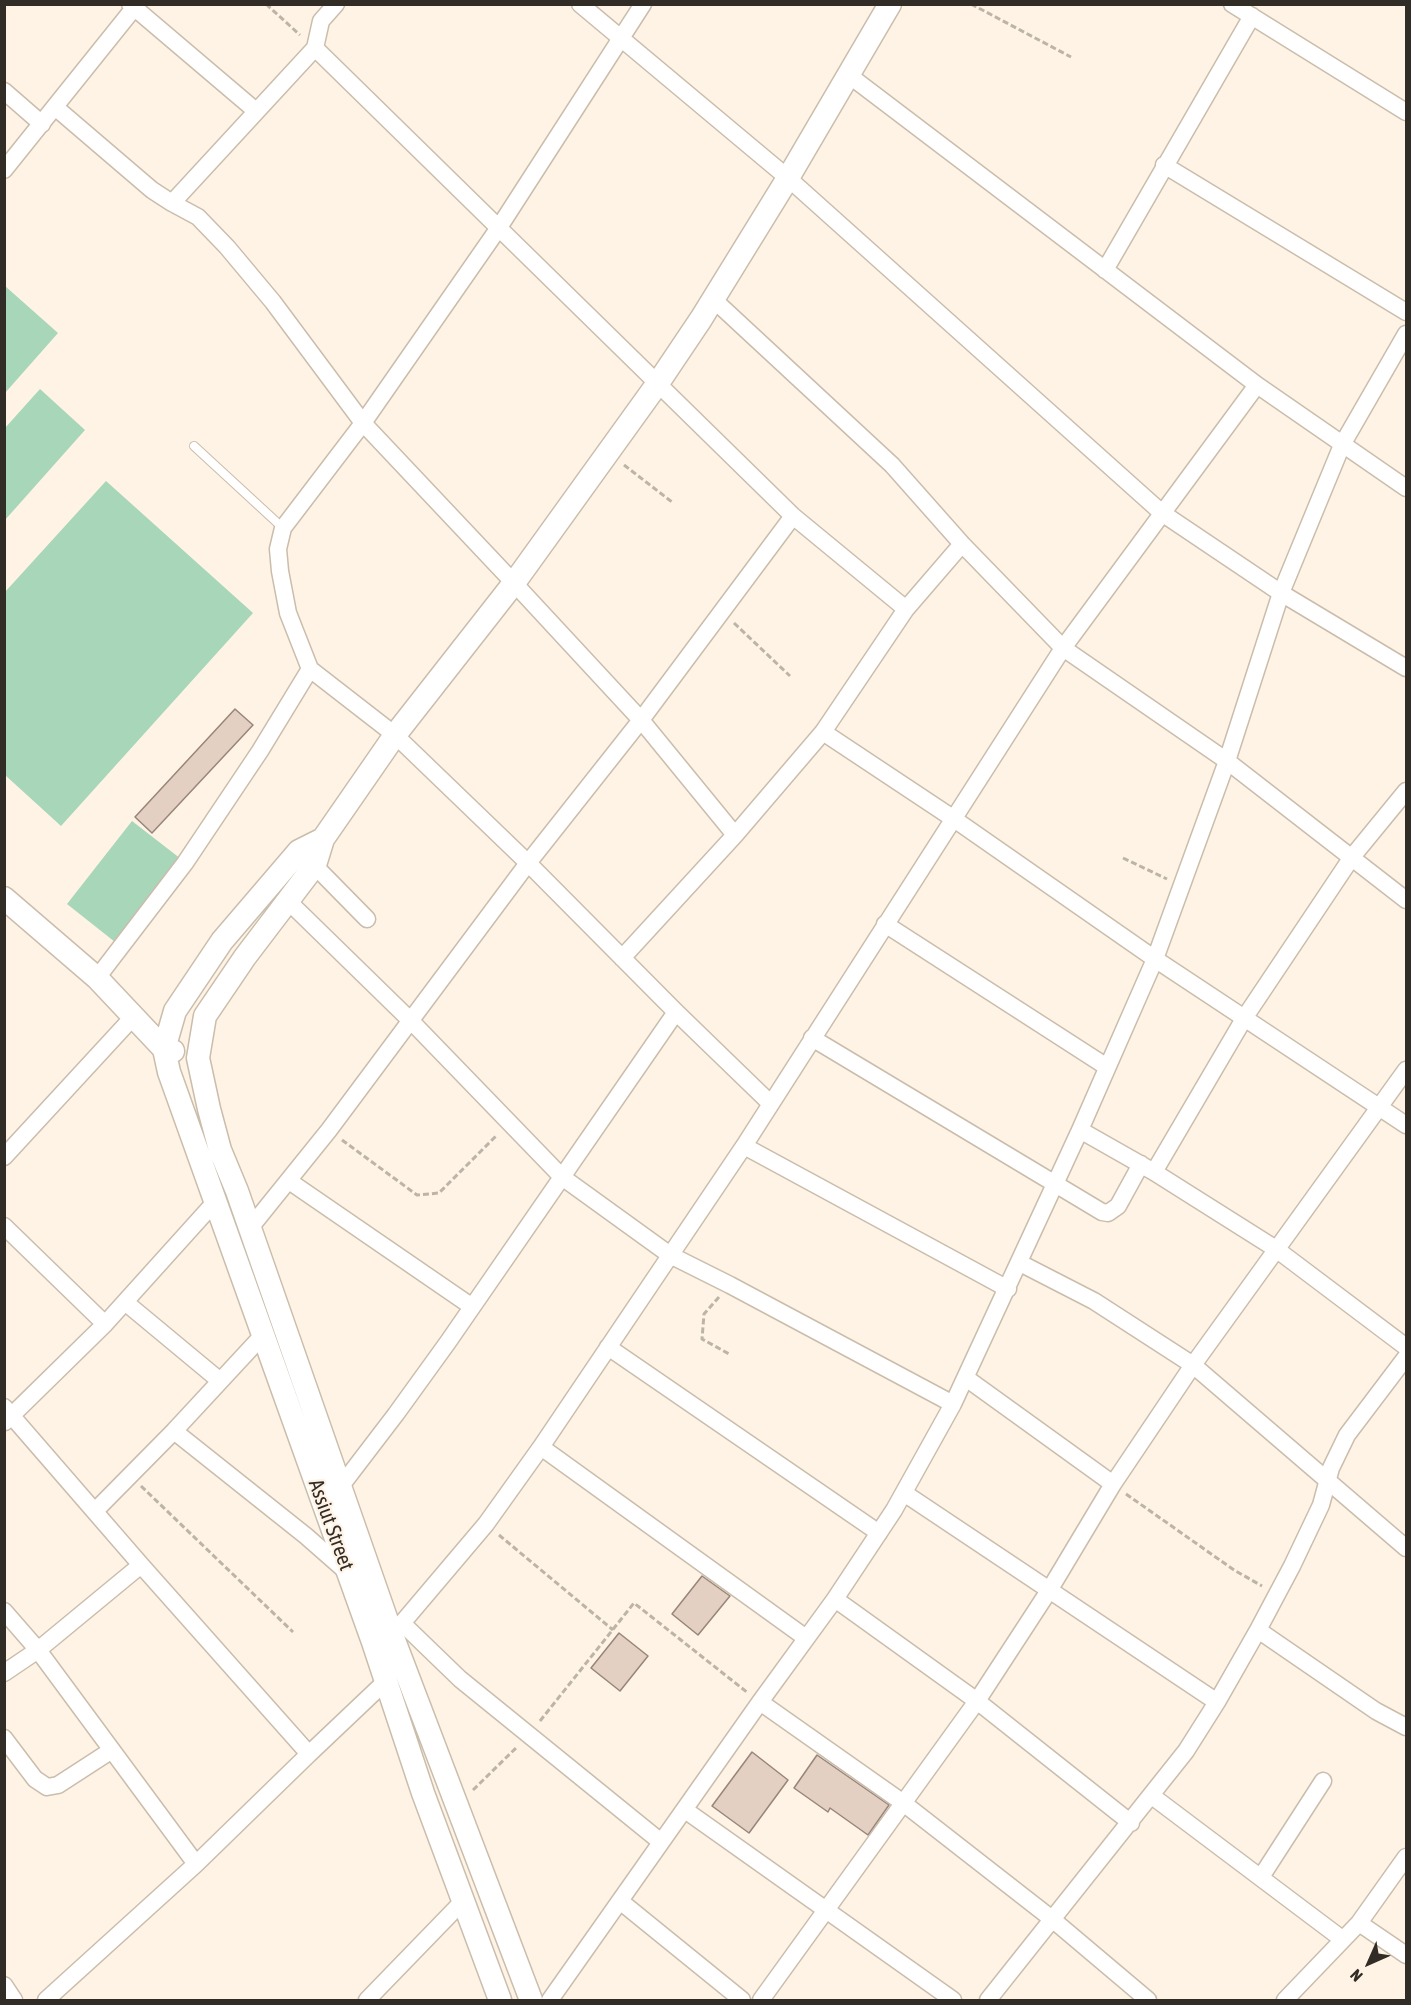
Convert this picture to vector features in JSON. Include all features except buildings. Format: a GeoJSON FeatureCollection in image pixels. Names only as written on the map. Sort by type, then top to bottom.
{"type":"FeatureCollection","features":[{"type":"Feature","properties":{"kind":"street"},"geometry":{"type":"LineString","coordinates":[[172,203],[315,48],[321,21],[336,4]]}},
{"type":"Feature","properties":{"kind":"street"},"geometry":{"type":"LineString","coordinates":[[580,4],[788,178],[1162,513],[1281,593],[1407,668]]}},
{"type":"Feature","properties":{"kind":"street"},"geometry":{"type":"LineString","coordinates":[[643,4],[498,229],[363,423],[283,528],[278,549],[279,571],[288,613],[310,669],[395,735],[770,1102]]}},
{"type":"Feature","properties":{"kind":"street"},"geometry":{"type":"LineString","coordinates":[[164,1049],[175,1011],[222,941],[307,858],[323,839],[395,735],[514,583],[658,383],[788,178],[850,76],[890,4]]}},
{"type":"Feature","properties":{"kind":"street"},"geometry":{"type":"LineString","coordinates":[[1232,4],[1407,112]]}},
{"type":"Feature","properties":{"kind":"street"},"geometry":{"type":"LineString","coordinates":[[4,170],[132,6],[256,111]]}},
{"type":"Feature","properties":{"kind":"street"},"geometry":{"type":"LineString","coordinates":[[1105,270],[1252,16]]}},
{"type":"Feature","properties":{"kind":"street"},"geometry":{"type":"LineString","coordinates":[[315,48],[793,516],[906,609]]}},
{"type":"Feature","properties":{"kind":"street"},"geometry":{"type":"LineString","coordinates":[[850,76],[1257,385],[1407,488]]}},
{"type":"Feature","properties":{"kind":"street"},"geometry":{"type":"LineString","coordinates":[[4,91],[42,124]]}},
{"type":"Feature","properties":{"kind":"street"},"geometry":{"type":"LineString","coordinates":[[55,107],[152,190],[198,217],[227,247],[273,302],[363,423],[640,720],[735,835]]}},
{"type":"Feature","properties":{"kind":"street"},"geometry":{"type":"LineString","coordinates":[[1164,165],[1407,312]]}},
{"type":"Feature","properties":{"kind":"street"},"geometry":{"type":"LineString","coordinates":[[713,299],[892,465],[962,544],[1063,648],[1227,761],[1353,856],[1407,900]]}},
{"type":"Feature","properties":{"kind":"street"},"geometry":{"type":"LineString","coordinates":[[550,2001],[835,1599],[904,1493],[953,1404],[1020,1263],[1155,959],[1227,761],[1281,593],[1342,445],[1407,334]]}},
{"type":"Feature","properties":{"kind":"street"},"geometry":{"type":"LineString","coordinates":[[661,1842],[397,1629],[486,1524],[541,1447],[744,1146],[770,1102],[1063,648],[1257,385]]}},
{"type":"Feature","properties":{"kind":"street"},"geometry":{"type":"LineString","coordinates":[[250,1228],[329,1130],[528,863],[640,720],[793,516]]}},
{"type":"Feature","properties":{"kind":"street"},"geometry":{"type":"LineString","coordinates":[[622,958],[735,835],[823,732],[906,609],[962,544]]}},
{"type":"Feature","properties":{"kind":"street"},"geometry":{"type":"LineString","coordinates":[[97,978],[185,863],[260,751],[310,669]]}},
{"type":"Feature","properties":{"kind":"street"},"geometry":{"type":"LineString","coordinates":[[823,732],[954,819],[1155,959],[1407,1125]]}},
{"type":"Feature","properties":{"kind":"street"},"geometry":{"type":"LineString","coordinates":[[812,1038],[1102,1212],[1108,1213],[1118,1206],[1147,1168],[1353,856],[1407,791]]}},
{"type":"Feature","properties":{"kind":"street"},"geometry":{"type":"LineString","coordinates":[[4,898],[97,978],[164,1049],[198,1058],[205,1016],[245,957],[288,901],[307,858]]}},
{"type":"Feature","properties":{"kind":"street"},"geometry":{"type":"LineString","coordinates":[[307,858],[367,919]]}},
{"type":"Feature","properties":{"kind":"street"},"geometry":{"type":"LineString","coordinates":[[288,901],[411,1021],[562,1177],[670,1255],[953,1404]]}},
{"type":"Feature","properties":{"kind":"street"},"geometry":{"type":"LineString","coordinates":[[885,924],[1107,1067]]}},
{"type":"Feature","properties":{"kind":"street"},"geometry":{"type":"LineString","coordinates":[[7,1148],[138,1020],[175,1011],[205,1016]]}},
{"type":"Feature","properties":{"kind":"street"},"geometry":{"type":"LineString","coordinates":[[341,1486],[396,1414],[676,1012]]}},
{"type":"Feature","properties":{"kind":"street","name":"Assiut Street"},"geometry":{"type":"LineString","coordinates":[[164,1049],[169,1072],[348,1573],[423,1793],[500,2001]]}},
{"type":"Feature","properties":{"kind":"street","name":"Assiut Street"},"geometry":{"type":"LineString","coordinates":[[198,1058],[220,1150],[341,1486],[397,1629],[457,1806],[531,2001]]}},
{"type":"Feature","properties":{"kind":"street"},"geometry":{"type":"LineString","coordinates":[[761,2001],[902,1802],[977,1701],[1050,1589],[1113,1484],[1194,1365],[1407,1070]]}},
{"type":"Feature","properties":{"kind":"street"},"geometry":{"type":"LineString","coordinates":[[1080,1130],[1147,1168],[1276,1249],[1407,1347]]}},
{"type":"Feature","properties":{"kind":"street"},"geometry":{"type":"LineString","coordinates":[[744,1146],[1008,1289]]}},
{"type":"Feature","properties":{"kind":"street"},"geometry":{"type":"LineString","coordinates":[[289,1182],[471,1306]]}},
{"type":"Feature","properties":{"kind":"street"},"geometry":{"type":"LineString","coordinates":[[215,1202],[105,1324],[7,1415],[95,1511],[309,1754]]}},
{"type":"Feature","properties":{"kind":"street"},"geometry":{"type":"LineString","coordinates":[[4,1226],[105,1324]]}},
{"type":"Feature","properties":{"kind":"street"},"geometry":{"type":"LineString","coordinates":[[1020,1263],[1094,1301],[1194,1365],[1407,1548]]}},
{"type":"Feature","properties":{"kind":"street"},"geometry":{"type":"LineString","coordinates":[[125,1302],[219,1380]]}},
{"type":"Feature","properties":{"kind":"street"},"geometry":{"type":"LineString","coordinates":[[95,1511],[174,1431],[263,1335]]}},
{"type":"Feature","properties":{"kind":"street"},"geometry":{"type":"LineString","coordinates":[[608,1347],[879,1533]]}},
{"type":"Feature","properties":{"kind":"street"},"geometry":{"type":"LineString","coordinates":[[988,2001],[1052,1918],[1152,1797],[1217,1702],[1277,1595],[1314,1521],[1338,1450],[1407,1357]]}},
{"type":"Feature","properties":{"kind":"street"},"geometry":{"type":"LineString","coordinates":[[966,1378],[1113,1484]]}},
{"type":"Feature","properties":{"kind":"street"},"geometry":{"type":"LineString","coordinates":[[174,1431],[289,1522],[348,1573]]}},
{"type":"Feature","properties":{"kind":"street"},"geometry":{"type":"LineString","coordinates":[[541,1447],[806,1638]]}},
{"type":"Feature","properties":{"kind":"street"},"geometry":{"type":"LineString","coordinates":[[904,1493],[1217,1702]]}},
{"type":"Feature","properties":{"kind":"street"},"geometry":{"type":"LineString","coordinates":[[4,1673],[38,1650],[141,1565]]}},
{"type":"Feature","properties":{"kind":"street"},"geometry":{"type":"LineString","coordinates":[[835,1599],[977,1701],[1131,1822]]}},
{"type":"Feature","properties":{"kind":"street"},"geometry":{"type":"LineString","coordinates":[[4,1611],[38,1650],[196,1864]]}},
{"type":"Feature","properties":{"kind":"street"},"geometry":{"type":"LineString","coordinates":[[1258,1630],[1376,1711],[1407,1727]]}},
{"type":"Feature","properties":{"kind":"street"},"geometry":{"type":"LineString","coordinates":[[46,2001],[196,1864],[386,1681]]}},
{"type":"Feature","properties":{"kind":"street"},"geometry":{"type":"LineString","coordinates":[[760,1702],[902,1802],[1052,1918],[1148,2001]]}},
{"type":"Feature","properties":{"kind":"street"},"geometry":{"type":"LineString","coordinates":[[4,1738],[35,1779],[47,1786],[58,1785],[112,1750]]}},
{"type":"Feature","properties":{"kind":"street"},"geometry":{"type":"LineString","coordinates":[[1261,1876],[1323,1781]]}},
{"type":"Feature","properties":{"kind":"street"},"geometry":{"type":"LineString","coordinates":[[1152,1797],[1261,1876],[1342,1939]]}},
{"type":"Feature","properties":{"kind":"street"},"geometry":{"type":"LineString","coordinates":[[685,1810],[953,2001]]}},
{"type":"Feature","properties":{"kind":"street"},"geometry":{"type":"LineString","coordinates":[[1285,2001],[1359,1923],[1407,1857]]}},
{"type":"Feature","properties":{"kind":"street"},"geometry":{"type":"LineString","coordinates":[[367,2001],[464,1900]]}},
{"type":"Feature","properties":{"kind":"street"},"geometry":{"type":"LineString","coordinates":[[620,1902],[742,2001]]}},
{"type":"Feature","properties":{"kind":"street"},"geometry":{"type":"LineString","coordinates":[[1359,1923],[1407,1955]]}},
{"type":"Feature","properties":{"kind":"street"},"geometry":{"type":"LineString","coordinates":[[4,1985],[14,2001]]}},
{"type":"Feature","properties":{"kind":"lane"},"geometry":{"type":"LineString","coordinates":[[194,446],[283,528]]}},
{"type":"Feature","properties":{"kind":"path"},"geometry":{"type":"LineString","coordinates":[[266,4],[315,48]]}},
{"type":"Feature","properties":{"kind":"path"},"geometry":{"type":"LineString","coordinates":[[971,4],[1071,57]]}},
{"type":"Feature","properties":{"kind":"path"},"geometry":{"type":"LineString","coordinates":[[608,453],[672,502]]}},
{"type":"Feature","properties":{"kind":"path"},"geometry":{"type":"LineString","coordinates":[[722,611],[790,675]]}},
{"type":"Feature","properties":{"kind":"path"},"geometry":{"type":"LineString","coordinates":[[1123,858],[1182,886]]}},
{"type":"Feature","properties":{"kind":"path"},"geometry":{"type":"LineString","coordinates":[[329,1130],[417,1195],[439,1193],[508,1123]]}},
{"type":"Feature","properties":{"kind":"path"},"geometry":{"type":"LineString","coordinates":[[730,1285],[704,1314],[702,1340],[731,1355]]}},
{"type":"Feature","properties":{"kind":"path"},"geometry":{"type":"LineString","coordinates":[[129,1475],[293,1632]]}},
{"type":"Feature","properties":{"kind":"path"},"geometry":{"type":"LineString","coordinates":[[1113,1484],[1234,1570],[1277,1595]]}},
{"type":"Feature","properties":{"kind":"path"},"geometry":{"type":"LineString","coordinates":[[486,1524],[613,1630]]}},
{"type":"Feature","properties":{"kind":"path"},"geometry":{"type":"LineString","coordinates":[[457,1806],[528,1736],[634,1603],[760,1702]]}},
{"type":"Feature","properties":{"kind":"green space"},"geometry":{"type":"Polygon","coordinates":[[[5,286],[58,333],[5,393],[5,286]]]}},
{"type":"Feature","properties":{"kind":"green space"},"geometry":{"type":"Polygon","coordinates":[[[40,389],[85,430],[5,520],[5,428],[40,389]]]}},
{"type":"Feature","properties":{"kind":"green space"},"geometry":{"type":"Polygon","coordinates":[[[106,481],[253,613],[61,826],[5,775],[5,592],[106,481]]]}},
{"type":"Feature","properties":{"kind":"green space"},"geometry":{"type":"Polygon","coordinates":[[[132,821],[181,859],[115,942],[67,904],[132,821]]]}}]}
